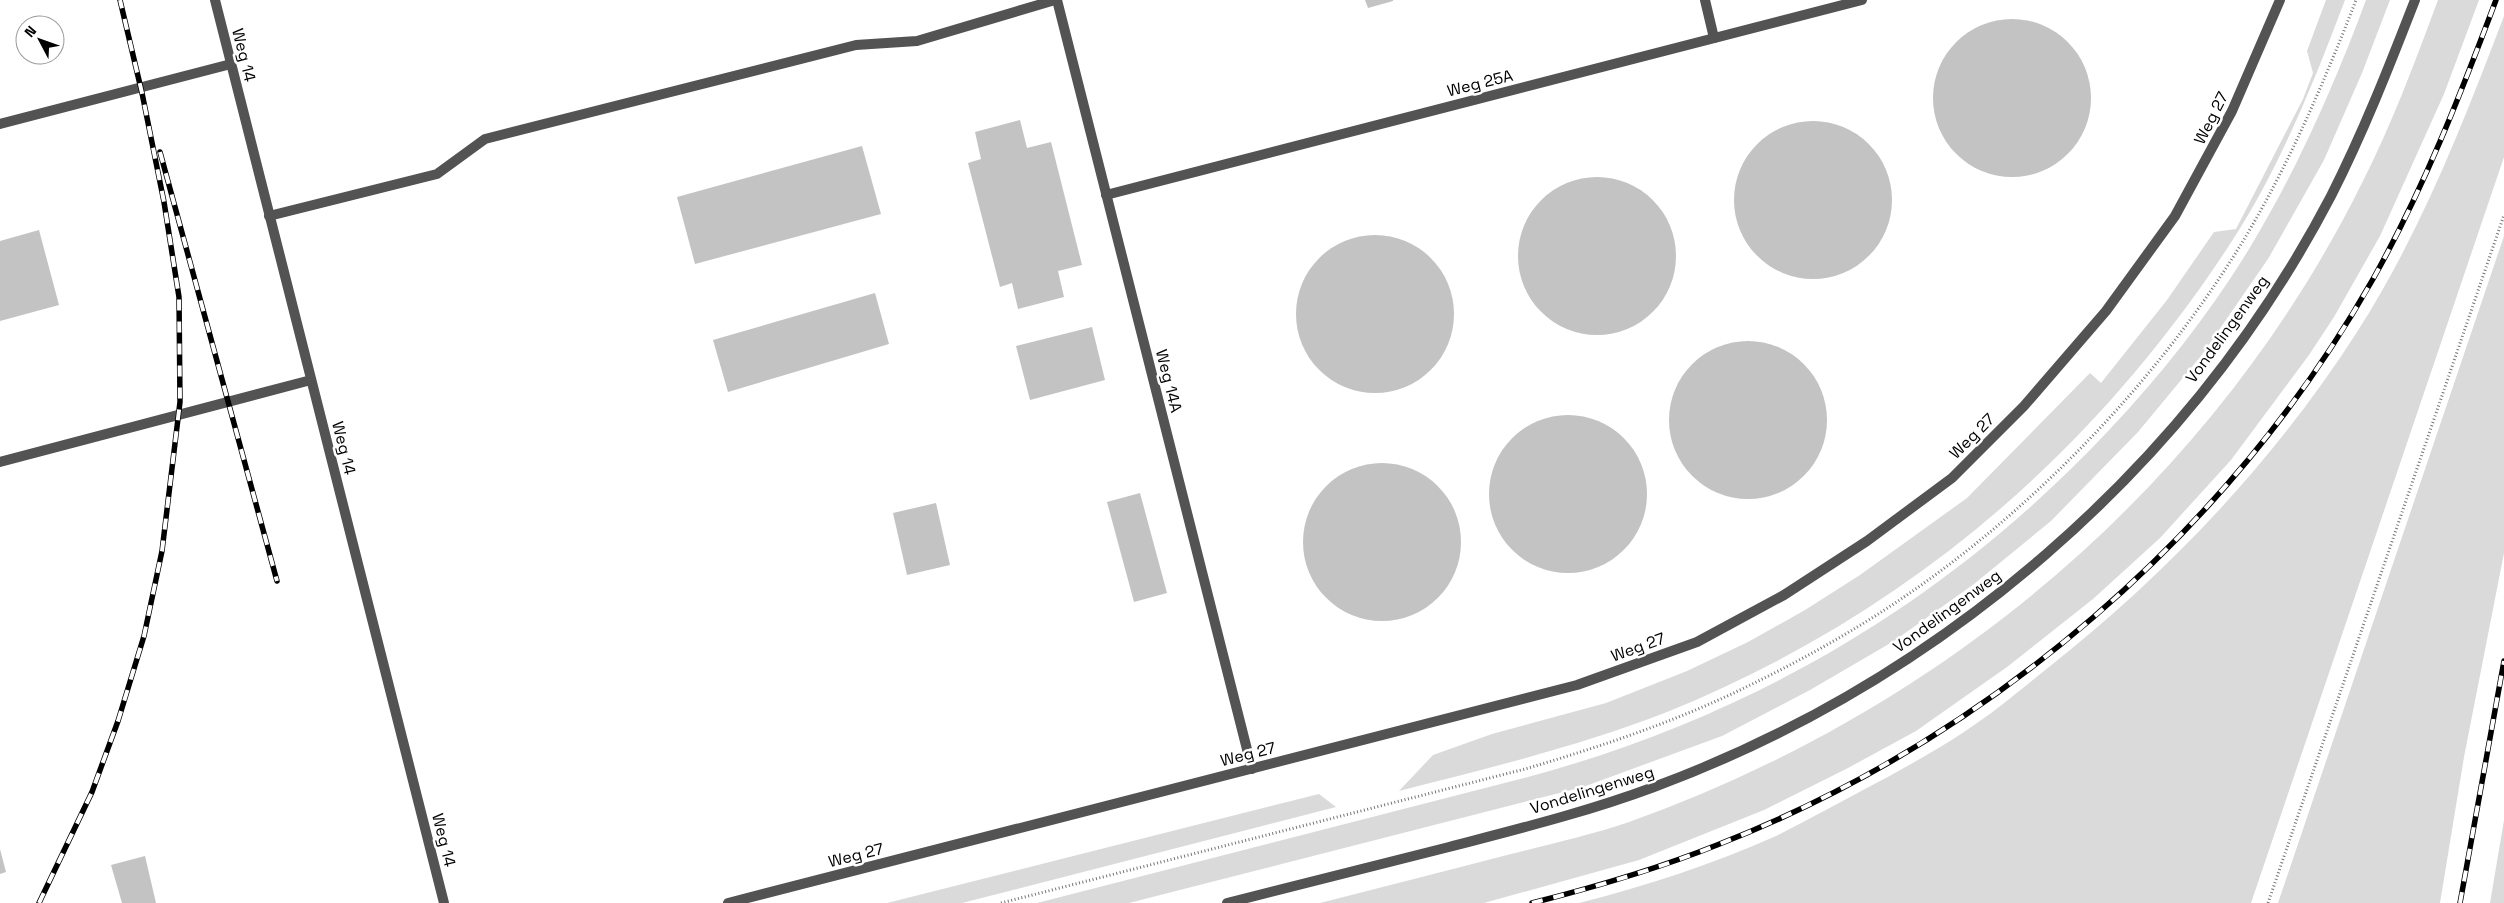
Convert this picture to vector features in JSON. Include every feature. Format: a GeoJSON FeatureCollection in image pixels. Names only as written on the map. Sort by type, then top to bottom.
{"type":"FeatureCollection","features":[{"type":"Feature","properties":{"kind":"street","name":"Weg 14"},"geometry":{"type":"LineString","coordinates":[[215,0],[444,903]]}},
{"type":"Feature","properties":{"kind":"street"},"geometry":{"type":"LineString","coordinates":[[270,216],[438,174],[485,139],[856,45],[918,41],[1056,0]]}},
{"type":"Feature","properties":{"kind":"street","name":"Weg 14A"},"geometry":{"type":"LineString","coordinates":[[1056,0],[1252,769]]}},
{"type":"Feature","properties":{"kind":"street"},"geometry":{"type":"LineString","coordinates":[[1705,0],[1714,38]]}},
{"type":"Feature","properties":{"kind":"street","name":"Weg 25A"},"geometry":{"type":"LineString","coordinates":[[1106,195],[1862,0]]}},
{"type":"Feature","properties":{"kind":"street","name":"Weg 27"},"geometry":{"type":"LineString","coordinates":[[728,903],[1577,685],[1697,642],[1784,595],[1866,541],[1952,478],[2024,406],[2106,311],[2175,216],[2232,111],[2280,0]]}},
{"type":"Feature","properties":{"kind":"street","name":"Vondelingenweg"},"geometry":{"type":"LineString","coordinates":[[1227,903],[1516,830],[1660,785],[1760,742],[1820,712],[1886,674],[1969,617],[2085,519],[2154,447],[2204,389],[2235,348],[2277,287],[2329,200],[2362,132],[2415,0]]}},
{"type":"Feature","properties":{"kind":"street"},"geometry":{"type":"LineString","coordinates":[[0,124],[231,64]]}},
{"type":"Feature","properties":{"kind":"street"},"geometry":{"type":"LineString","coordinates":[[0,462],[311,380]]}},
{"type":"Feature","properties":{"kind":"path"},"geometry":{"type":"LineString","coordinates":[[2268,903],[2504,215]]}},
{"type":"Feature","properties":{"kind":"shaded area"},"geometry":{"type":"Polygon","coordinates":[[[2326,0],[2345,0],[2321,62],[2281,154],[2266,184],[2232,241],[2178,319],[2118,391],[2055,459],[1986,521],[1913,577],[1836,628],[1754,673],[1667,712],[1601,735],[1534,756],[1399,791],[1433,755],[1492,734],[1606,703],[1687,671],[1748,642],[1805,610],[1860,575],[1967,498],[2090,373],[2101,383],[2167,300],[2214,232],[2236,229],[2303,99],[2313,73],[2307,51],[2326,0]]]}},
{"type":"Feature","properties":{"kind":"shaded area"},"geometry":{"type":"Polygon","coordinates":[[[2366,0],[2390,0],[2362,73],[2324,160],[2268,259],[2201,356],[2138,432],[2051,521],[1974,584],[1894,641],[1810,690],[1722,736],[1583,787],[1129,903],[1037,903],[1528,777],[1611,752],[1692,721],[1769,685],[1844,644],[1915,598],[1983,547],[2048,491],[2129,408],[2167,365],[2202,320],[2249,249],[2299,158],[2328,96],[2366,0]]]}},
{"type":"Feature","properties":{"kind":"shaded area"},"geometry":{"type":"Polygon","coordinates":[[[2438,0],[2479,0],[2444,94],[2380,236],[2334,317],[2309,355],[2231,460],[2160,538],[2093,599],[2007,667],[1916,731],[1764,810],[1639,860],[1484,903],[1320,903],[1615,827],[1745,774],[1856,717],[1960,650],[2058,573],[2147,488],[2229,394],[2300,293],[2373,161],[2403,93],[2438,0]]]}},
{"type":"Feature","properties":{"kind":"shaded area"},"geometry":{"type":"Polygon","coordinates":[[[2504,16],[2504,157],[2251,903],[1579,903],[1679,874],[1776,836],[1928,755],[2015,695],[2133,596],[2215,515],[2253,472],[2290,427],[2357,332],[2401,256],[2439,178],[2504,16]]]}},
{"type":"Feature","properties":{"kind":"shaded area"},"geometry":{"type":"Polygon","coordinates":[[[2504,236],[2504,553],[2464,757],[2440,903],[2278,903],[2504,236]]]}},
{"type":"Feature","properties":{"kind":"shaded area"},"geometry":{"type":"Polygon","coordinates":[[[1319,794],[1336,807],[962,903],[887,903],[1319,794]]]}},
{"type":"Feature","properties":{"kind":"shaded area"},"geometry":{"type":"Polygon","coordinates":[[[2504,820],[2504,903],[2490,903],[2504,820]]]}},
{"type":"Feature","properties":{"kind":"building"},"geometry":{"type":"Polygon","coordinates":[[[1365,0],[1393,0],[1393,1],[1368,8],[1365,0]]]}},
{"type":"Feature","properties":{"kind":"building"},"geometry":{"type":"Polygon","coordinates":[[[2020,19],[2035,22],[2049,28],[2068,42],[2078,54],[2088,75],[2091,98],[2088,121],[2078,142],[2068,154],[2056,164],[2035,174],[2020,177],[2004,177],[1989,174],[1968,164],[1946,142],[1934,113],[1933,90],[1936,75],[1946,54],[1968,32],[1997,20],[2020,19]]]}},
{"type":"Feature","properties":{"kind":"building"},"geometry":{"type":"Polygon","coordinates":[[[1020,120],[1027,148],[1051,142],[1082,265],[1058,271],[1064,297],[1018,309],[1012,283],[1000,287],[968,163],[981,159],[975,132],[1020,120]]]}},
{"type":"Feature","properties":{"kind":"building"},"geometry":{"type":"Polygon","coordinates":[[[1821,121],[1836,124],[1850,130],[1869,144],[1879,156],[1889,177],[1892,200],[1889,223],[1879,244],[1869,256],[1857,266],[1836,276],[1821,279],[1805,279],[1790,276],[1769,266],[1747,244],[1735,215],[1734,192],[1737,177],[1747,156],[1769,134],[1798,122],[1821,121]]]}},
{"type":"Feature","properties":{"kind":"building"},"geometry":{"type":"Polygon","coordinates":[[[862,146],[881,214],[695,264],[677,197],[862,146]]]}},
{"type":"Feature","properties":{"kind":"building"},"geometry":{"type":"Polygon","coordinates":[[[1605,177],[1620,180],[1634,186],[1653,200],[1663,212],[1673,233],[1676,256],[1673,279],[1663,300],[1653,312],[1641,322],[1620,332],[1605,335],[1589,335],[1574,332],[1553,322],[1531,300],[1519,271],[1518,248],[1521,233],[1531,212],[1553,190],[1582,178],[1605,177]]]}},
{"type":"Feature","properties":{"kind":"building"},"geometry":{"type":"Polygon","coordinates":[[[39,230],[59,305],[0,321],[0,241],[39,230]]]}},
{"type":"Feature","properties":{"kind":"building"},"geometry":{"type":"Polygon","coordinates":[[[1383,235],[1398,238],[1412,244],[1431,258],[1441,270],[1451,291],[1454,314],[1451,337],[1441,358],[1431,370],[1419,380],[1398,390],[1383,393],[1367,393],[1352,390],[1331,380],[1309,358],[1297,329],[1296,306],[1299,291],[1309,270],[1331,248],[1360,236],[1383,235]]]}},
{"type":"Feature","properties":{"kind":"building"},"geometry":{"type":"Polygon","coordinates":[[[875,293],[889,344],[728,392],[713,340],[875,293]]]}},
{"type":"Feature","properties":{"kind":"building"},"geometry":{"type":"Polygon","coordinates":[[[1092,327],[1105,380],[1030,400],[1016,346],[1092,327]]]}},
{"type":"Feature","properties":{"kind":"building"},"geometry":{"type":"Polygon","coordinates":[[[1756,341],[1771,344],[1785,350],[1804,364],[1814,376],[1824,397],[1827,420],[1824,443],[1814,464],[1804,476],[1792,486],[1771,496],[1756,499],[1740,499],[1725,496],[1704,486],[1682,464],[1670,435],[1669,412],[1672,397],[1682,376],[1704,354],[1733,342],[1756,341]]]}},
{"type":"Feature","properties":{"kind":"building"},"geometry":{"type":"Polygon","coordinates":[[[1576,415],[1591,418],[1605,424],[1624,438],[1634,450],[1644,471],[1647,494],[1644,517],[1634,538],[1624,550],[1612,560],[1591,570],[1576,573],[1560,573],[1545,570],[1524,560],[1502,538],[1490,509],[1489,486],[1492,471],[1502,450],[1524,428],[1553,416],[1576,415]]]}},
{"type":"Feature","properties":{"kind":"building"},"geometry":{"type":"Polygon","coordinates":[[[1390,463],[1405,466],[1419,472],[1438,486],[1448,498],[1458,519],[1461,542],[1458,565],[1448,586],[1438,598],[1426,608],[1405,618],[1390,621],[1374,621],[1359,618],[1338,608],[1316,586],[1304,557],[1303,534],[1306,519],[1316,498],[1338,476],[1367,464],[1390,463]]]}},
{"type":"Feature","properties":{"kind":"building"},"geometry":{"type":"Polygon","coordinates":[[[1140,493],[1167,593],[1134,602],[1107,502],[1140,493]]]}},
{"type":"Feature","properties":{"kind":"building"},"geometry":{"type":"Polygon","coordinates":[[[936,503],[950,565],[907,575],[893,513],[936,503]]]}},
{"type":"Feature","properties":{"kind":"building"},"geometry":{"type":"Polygon","coordinates":[[[0,849],[6,872],[0,874],[0,849]]]}},
{"type":"Feature","properties":{"kind":"building"},"geometry":{"type":"Polygon","coordinates":[[[145,856],[156,903],[122,903],[111,865],[145,856]]]}},
{"type":"Feature","properties":{"kind":"railway"},"geometry":{"type":"LineString","coordinates":[[39,903],[92,792],[118,721],[144,636],[162,551],[180,402],[179,297],[164,202],[142,93],[120,0]]}},
{"type":"Feature","properties":{"kind":"railway"},"geometry":{"type":"LineString","coordinates":[[1532,903],[1579,891],[1672,862],[1717,845],[1817,801],[1914,748],[2006,686],[2093,618],[2174,542],[2248,460],[2315,372],[2373,279],[2408,211],[2440,142],[2496,0]]}},
{"type":"Feature","properties":{"kind":"railway"},"geometry":{"type":"LineString","coordinates":[[160,152],[277,581]]}},
{"type":"Feature","properties":{"kind":"railway"},"geometry":{"type":"LineString","coordinates":[[2460,903],[2504,661]]}}]}
